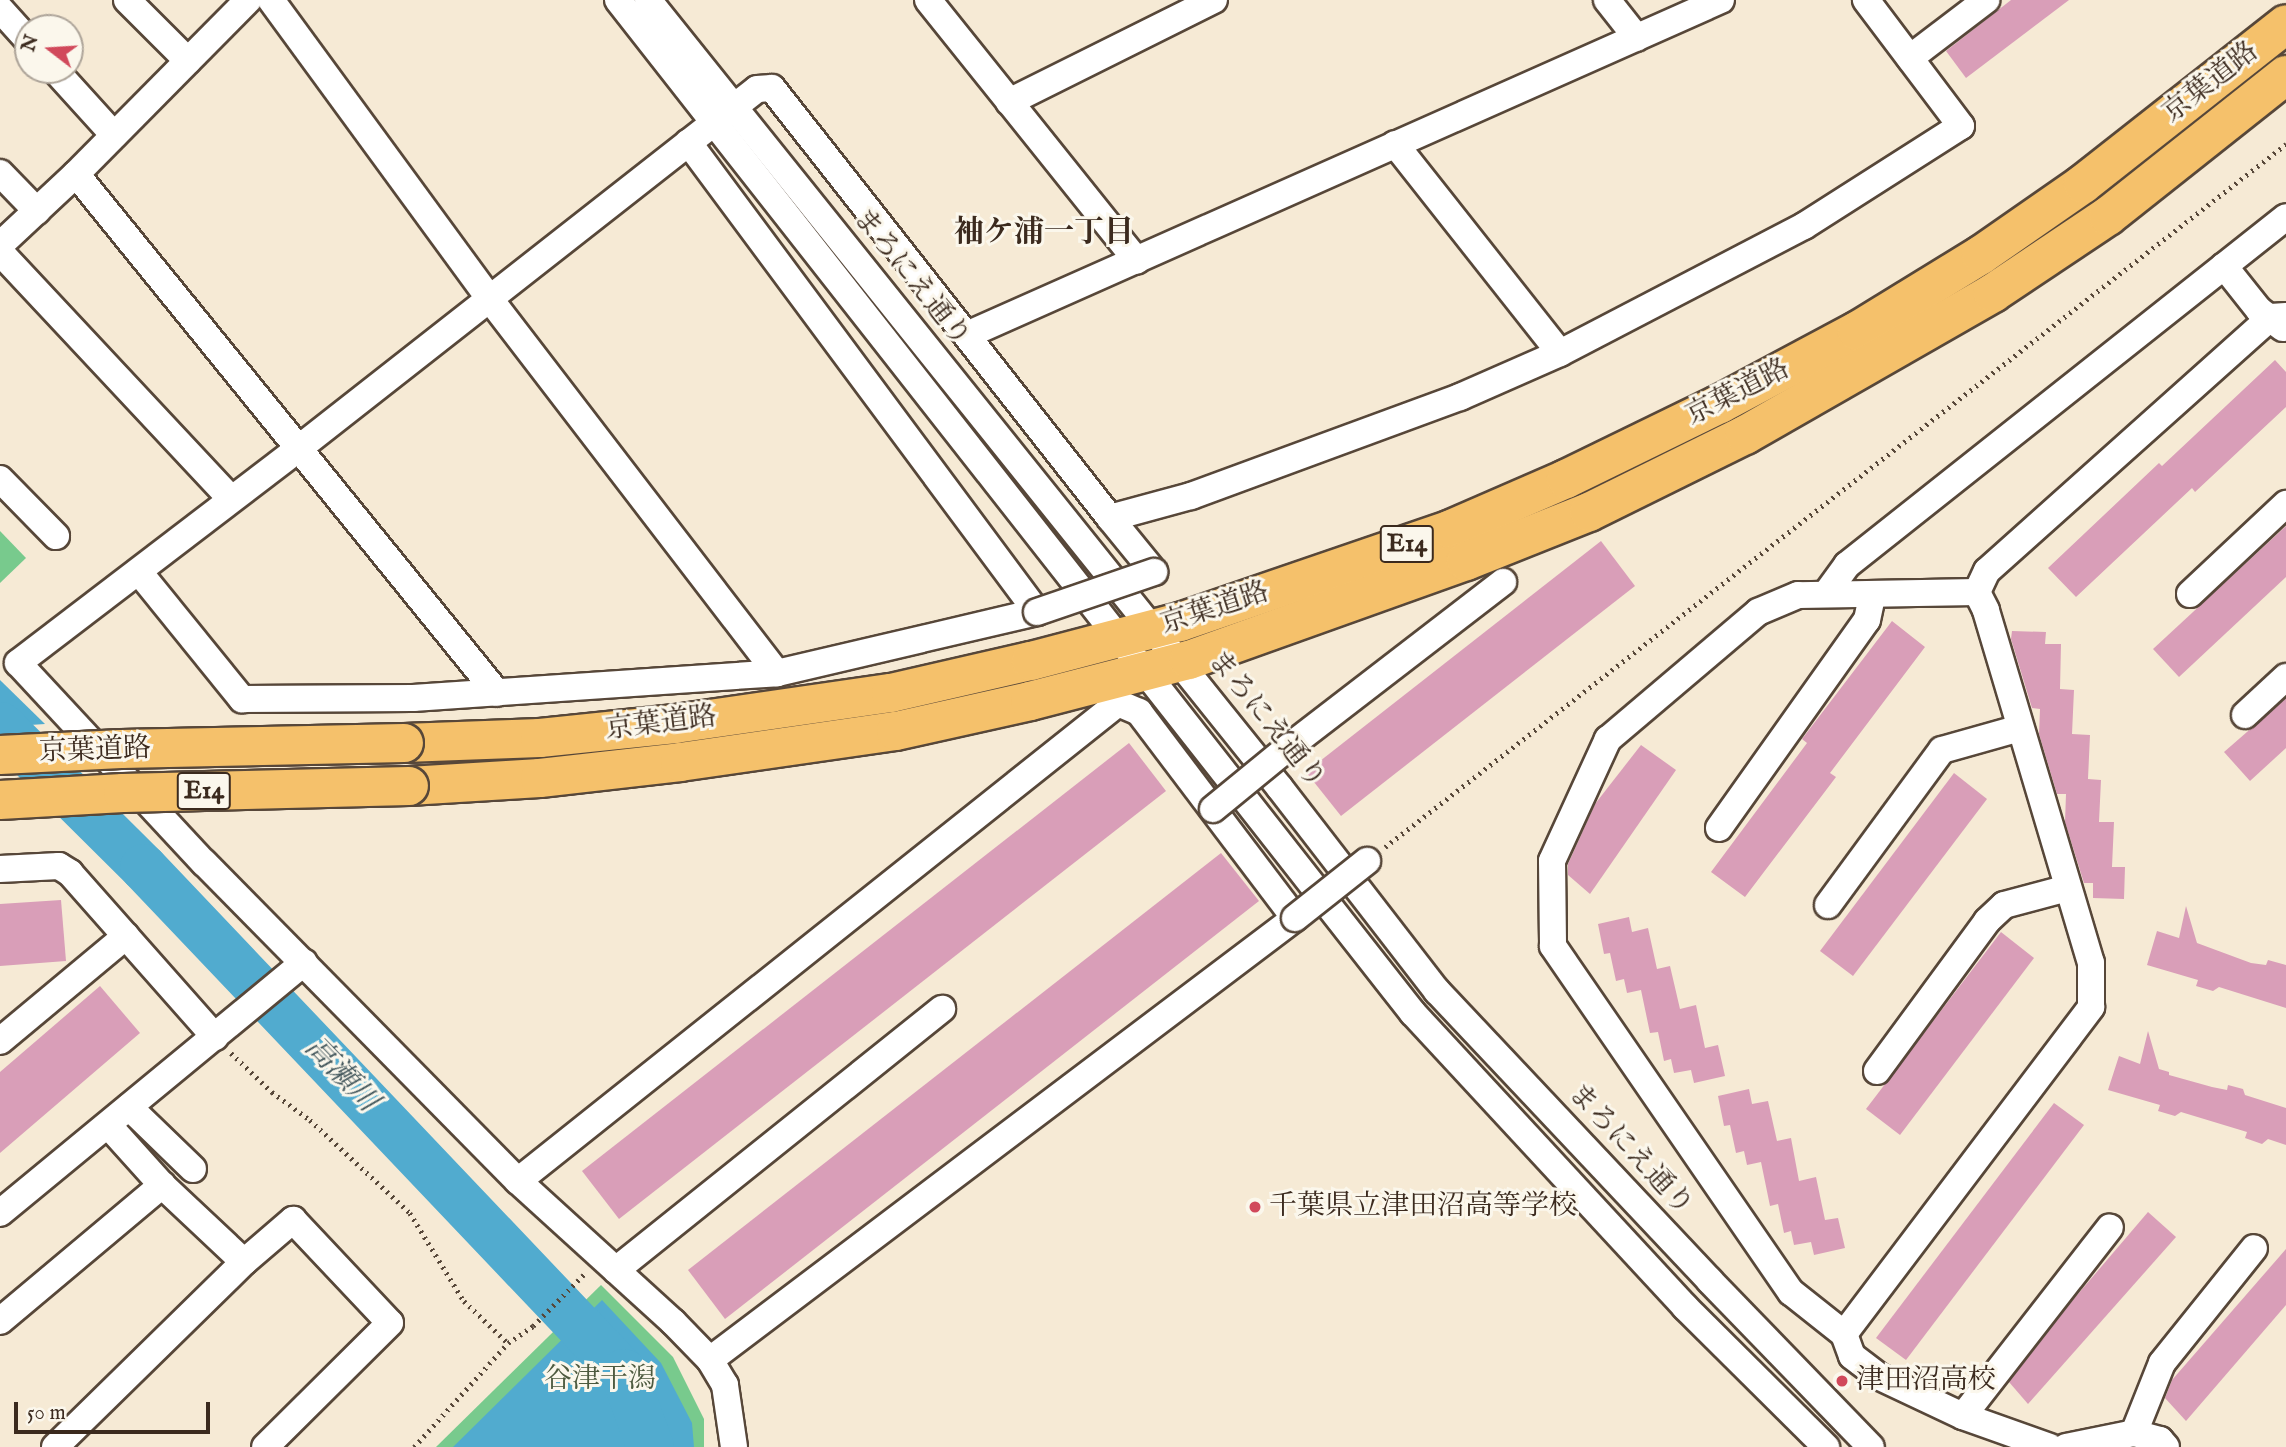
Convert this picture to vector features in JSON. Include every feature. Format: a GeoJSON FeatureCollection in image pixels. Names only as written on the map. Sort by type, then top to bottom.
{"type":"FeatureCollection","features":[{"type":"Feature","properties":{"kind":"highway","name":"京葉道路"},"geometry":{"type":"LineString","coordinates":[[0,755],[121,748],[540,738],[689,722],[891,692],[1135,634],[1451,529],[1566,479],[1789,368],[1857,331],[1993,247],[2083,184],[2286,24]]}},
{"type":"Feature","properties":{"kind":"highway","name":"京葉道路"},"geometry":{"type":"LineString","coordinates":[[0,800],[123,793],[409,786],[540,778],[680,762],[896,731],[1162,668],[1307,620],[1589,512],[1745,435],[1993,293],[2108,216],[2286,75]]}},
{"type":"Feature","properties":{"kind":"street"},"geometry":{"type":"LineString","coordinates":[[127,0],[188,61]]}},
{"type":"Feature","properties":{"kind":"street"},"geometry":{"type":"LineString","coordinates":[[0,245],[76,174],[248,0]]}},
{"type":"Feature","properties":{"kind":"street"},"geometry":{"type":"LineString","coordinates":[[271,0],[489,298],[777,673]]}},
{"type":"Feature","properties":{"kind":"street","name":"まろにえ通り"},"geometry":{"type":"LineString","coordinates":[[618,0],[724,114],[1162,668],[1413,1013],[1685,1307],[1826,1447]]}},
{"type":"Feature","properties":{"kind":"street","name":"まろにえ通り"},"geometry":{"type":"LineString","coordinates":[[648,0],[724,114],[1162,668],[1437,991],[1710,1282],[1871,1447]]}},
{"type":"Feature","properties":{"kind":"street"},"geometry":{"type":"LineString","coordinates":[[928,0],[1137,261]]}},
{"type":"Feature","properties":{"kind":"street"},"geometry":{"type":"LineString","coordinates":[[1009,102],[1214,0]]}},
{"type":"Feature","properties":{"kind":"street"},"geometry":{"type":"LineString","coordinates":[[1607,0],[1637,38]]}},
{"type":"Feature","properties":{"kind":"street"},"geometry":{"type":"LineString","coordinates":[[967,335],[1721,0]]}},
{"type":"Feature","properties":{"kind":"street"},"geometry":{"type":"LineString","coordinates":[[1110,518],[1191,496],[1461,397],[1560,353],[1804,226],[1961,126],[1866,0]]}},
{"type":"Feature","properties":{"kind":"street"},"geometry":{"type":"LineString","coordinates":[[1910,58],[1986,0]]}},
{"type":"Feature","properties":{"kind":"street"},"geometry":{"type":"LineString","coordinates":[[0,9],[14,24]]}},
{"type":"Feature","properties":{"kind":"street"},"geometry":{"type":"LineString","coordinates":[[68,84],[114,135]]}},
{"type":"Feature","properties":{"kind":"street"},"geometry":{"type":"LineString","coordinates":[[139,572],[242,699],[413,698],[777,673],[1037,612],[1154,572],[772,88],[757,89],[298,449],[18,663],[298,967],[518,1181],[616,1269],[710,1360],[725,1385],[734,1447]]}},
{"type":"Feature","properties":{"kind":"street"},"geometry":{"type":"LineString","coordinates":[[688,142],[1037,612]]}},
{"type":"Feature","properties":{"kind":"street"},"geometry":{"type":"LineString","coordinates":[[1395,144],[1560,353]]}},
{"type":"Feature","properties":{"kind":"street"},"geometry":{"type":"LineString","coordinates":[[0,173],[37,211]]}},
{"type":"Feature","properties":{"kind":"street"},"geometry":{"type":"LineString","coordinates":[[76,174],[497,693]]}},
{"type":"Feature","properties":{"kind":"street"},"geometry":{"type":"LineString","coordinates":[[1826,594],[1847,565],[2286,217]]}},
{"type":"Feature","properties":{"kind":"street"},"geometry":{"type":"LineString","coordinates":[[0,252],[231,499]]}},
{"type":"Feature","properties":{"kind":"street"},"geometry":{"type":"LineString","coordinates":[[1977,592],[1987,571],[2281,321],[2259,310],[2224,266]]}},
{"type":"Feature","properties":{"kind":"street"},"geometry":{"type":"LineString","coordinates":[[0,479],[56,536]]}},
{"type":"Feature","properties":{"kind":"street"},"geometry":{"type":"LineString","coordinates":[[2190,594],[2286,504]]}},
{"type":"Feature","properties":{"kind":"street"},"geometry":{"type":"LineString","coordinates":[[1213,809],[1290,746],[1503,582]]}},
{"type":"Feature","properties":{"kind":"street"},"geometry":{"type":"LineString","coordinates":[[1977,592],[1872,596],[1798,595],[1758,612],[1608,738],[1552,861],[1553,946],[1791,1292],[1844,1334],[1852,1356],[1880,1377],[1963,1416],[2050,1447]]}},
{"type":"Feature","properties":{"kind":"street"},"geometry":{"type":"LineString","coordinates":[[1844,1334],[2091,1007],[2091,963],[1986,610],[1977,592]]}},
{"type":"Feature","properties":{"kind":"street"},"geometry":{"type":"LineString","coordinates":[[1718,828],[1867,620],[1872,596]]}},
{"type":"Feature","properties":{"kind":"street"},"geometry":{"type":"LineString","coordinates":[[2245,715],[2286,677]]}},
{"type":"Feature","properties":{"kind":"street"},"geometry":{"type":"LineString","coordinates":[[518,1181],[1118,704],[1139,712],[1296,918]]}},
{"type":"Feature","properties":{"kind":"street"},"geometry":{"type":"LineString","coordinates":[[1828,905],[1942,750],[2020,728]]}},
{"type":"Feature","properties":{"kind":"street"},"geometry":{"type":"LineString","coordinates":[[710,1360],[1296,918],[1367,861]]}},
{"type":"Feature","properties":{"kind":"street"},"geometry":{"type":"LineString","coordinates":[[0,869],[59,866],[70,873],[215,1038]]}},
{"type":"Feature","properties":{"kind":"street"},"geometry":{"type":"LineString","coordinates":[[1877,1071],[1987,921],[2004,905],[2068,888]]}},
{"type":"Feature","properties":{"kind":"street"},"geometry":{"type":"LineString","coordinates":[[0,1041],[125,936]]}},
{"type":"Feature","properties":{"kind":"street"},"geometry":{"type":"LineString","coordinates":[[0,1213],[246,1013],[298,967]]}},
{"type":"Feature","properties":{"kind":"street"},"geometry":{"type":"LineString","coordinates":[[616,1269],[942,1009]]}},
{"type":"Feature","properties":{"kind":"street"},"geometry":{"type":"LineString","coordinates":[[129,1107],[193,1169]]}},
{"type":"Feature","properties":{"kind":"street"},"geometry":{"type":"LineString","coordinates":[[108,1125],[162,1185],[244,1262]]}},
{"type":"Feature","properties":{"kind":"street"},"geometry":{"type":"LineString","coordinates":[[0,1321],[162,1185]]}},
{"type":"Feature","properties":{"kind":"street"},"geometry":{"type":"LineString","coordinates":[[55,1447],[244,1262],[293,1220],[390,1323],[265,1447]]}},
{"type":"Feature","properties":{"kind":"street"},"geometry":{"type":"LineString","coordinates":[[1963,1416],[2110,1227]]}},
{"type":"Feature","properties":{"kind":"street"},"geometry":{"type":"LineString","coordinates":[[2134,1433],[2162,1363],[2254,1248]]}},
{"type":"Feature","properties":{"kind":"street"},"geometry":{"type":"LineString","coordinates":[[2066,1447],[2134,1433],[2160,1440],[2166,1447]]}},
{"type":"Feature","properties":{"kind":"path"},"geometry":{"type":"LineString","coordinates":[[1367,861],[2286,144]]}},
{"type":"Feature","properties":{"kind":"path"},"geometry":{"type":"LineString","coordinates":[[215,1038],[272,1092],[310,1120],[410,1213],[464,1301],[508,1343]]}},
{"type":"Feature","properties":{"kind":"path"},"geometry":{"type":"LineString","coordinates":[[414,1447],[508,1343],[533,1326],[588,1269]]}},
{"type":"Feature","properties":{"kind":"green space"},"geometry":{"type":"Polygon","coordinates":[[[0,531],[26,558],[0,583],[0,531]]]}},
{"type":"Feature","properties":{"kind":"green space","name":"谷津干潟"},"geometry":{"type":"Polygon","coordinates":[[[601,1285],[673,1357],[704,1419],[704,1447],[436,1447],[601,1285]]]}},
{"type":"Feature","properties":{"kind":"water"},"geometry":{"type":"Polygon","coordinates":[[[0,680],[45,724],[0,727],[0,680]]]}},
{"type":"Feature","properties":{"kind":"water","name":"谷津干潟"},"geometry":{"type":"Polygon","coordinates":[[[602,1300],[661,1363],[692,1423],[694,1447],[453,1447],[602,1300]]]}},
{"type":"Feature","properties":{"kind":"building"},"geometry":{"type":"Polygon","coordinates":[[[2011,0],[2069,0],[1966,78],[1946,51],[2011,0]]]}},
{"type":"Feature","properties":{"kind":"building"},"geometry":{"type":"Polygon","coordinates":[[[2275,360],[2286,372],[2286,407],[2195,492],[2192,488],[2076,597],[2048,568],[2159,463],[2162,466],[2275,360]]]}},
{"type":"Feature","properties":{"kind":"building"},"geometry":{"type":"Polygon","coordinates":[[[2286,526],[2286,577],[2179,677],[2153,649],[2286,526]]]}},
{"type":"Feature","properties":{"kind":"building"},"geometry":{"type":"Polygon","coordinates":[[[1601,541],[1635,586],[1341,816],[1306,772],[1601,541]]]}},
{"type":"Feature","properties":{"kind":"building"},"geometry":{"type":"Polygon","coordinates":[[[1892,621],[1925,647],[1830,773],[1836,777],[1745,897],[1711,872],[1807,743],[1802,739],[1892,621]]]}},
{"type":"Feature","properties":{"kind":"building"},"geometry":{"type":"Polygon","coordinates":[[[2012,631],[2046,632],[2045,644],[2061,644],[2060,689],[2074,690],[2072,734],[2090,735],[2088,779],[2101,780],[2099,822],[2114,822],[2112,867],[2125,867],[2124,899],[2093,898],[2093,883],[2084,883],[2065,822],[2066,794],[2057,794],[2039,734],[2040,709],[2032,708],[2011,639],[2012,631]]]}},
{"type":"Feature","properties":{"kind":"building"},"geometry":{"type":"Polygon","coordinates":[[[2286,698],[2286,748],[2250,781],[2224,752],[2286,698]]]}},
{"type":"Feature","properties":{"kind":"building"},"geometry":{"type":"Polygon","coordinates":[[[1129,743],[1166,791],[619,1219],[582,1171],[1129,743]]]}},
{"type":"Feature","properties":{"kind":"building"},"geometry":{"type":"Polygon","coordinates":[[[1641,745],[1676,770],[1590,894],[1568,875],[1568,864],[1595,804],[1641,745]]]}},
{"type":"Feature","properties":{"kind":"building"},"geometry":{"type":"Polygon","coordinates":[[[1954,773],[1987,799],[1853,976],[1820,951],[1954,773]]]}},
{"type":"Feature","properties":{"kind":"building"},"geometry":{"type":"Polygon","coordinates":[[[1221,853],[1259,901],[725,1319],[688,1270],[1221,853]]]}},
{"type":"Feature","properties":{"kind":"building"},"geometry":{"type":"Polygon","coordinates":[[[61,900],[66,961],[0,966],[0,904],[61,900]]]}},
{"type":"Feature","properties":{"kind":"building"},"geometry":{"type":"Polygon","coordinates":[[[2186,906],[2197,943],[2251,963],[2266,965],[2268,960],[2286,965],[2286,1008],[2219,987],[2213,991],[2196,986],[2198,980],[2147,965],[2157,931],[2179,938],[2186,906]]]}},
{"type":"Feature","properties":{"kind":"building"},"geometry":{"type":"Polygon","coordinates":[[[1629,917],[1632,932],[1648,928],[1657,969],[1670,966],[1680,1009],[1696,1005],[1705,1048],[1718,1045],[1725,1076],[1694,1083],[1691,1070],[1674,1073],[1671,1059],[1664,1061],[1658,1032],[1650,1033],[1641,990],[1627,993],[1624,979],[1616,981],[1610,953],[1604,954],[1598,924],[1629,917]]]}},
{"type":"Feature","properties":{"kind":"building"},"geometry":{"type":"Polygon","coordinates":[[[2001,932],[2034,958],[1900,1135],[1866,1109],[2001,932]]]}},
{"type":"Feature","properties":{"kind":"building"},"geometry":{"type":"Polygon","coordinates":[[[100,986],[140,1033],[0,1153],[0,1072],[100,986]]]}},
{"type":"Feature","properties":{"kind":"building"},"geometry":{"type":"Polygon","coordinates":[[[2148,1031],[2159,1069],[2169,1072],[2169,1075],[2227,1090],[2228,1085],[2243,1089],[2245,1095],[2286,1108],[2286,1145],[2268,1139],[2262,1144],[2245,1138],[2247,1132],[2181,1112],[2175,1116],[2158,1111],[2160,1105],[2108,1090],[2119,1056],[2140,1064],[2148,1031]]]}},
{"type":"Feature","properties":{"kind":"building"},"geometry":{"type":"Polygon","coordinates":[[[1749,1089],[1752,1104],[1768,1101],[1777,1141],[1791,1138],[1799,1181],[1816,1177],[1825,1220],[1838,1218],[1845,1248],[1814,1255],[1811,1242],[1794,1245],[1791,1231],[1784,1233],[1778,1204],[1770,1206],[1761,1162],[1747,1165],[1744,1151],[1736,1153],[1730,1125],[1724,1126],[1718,1096],[1749,1089]]]}},
{"type":"Feature","properties":{"kind":"building"},"geometry":{"type":"Polygon","coordinates":[[[2054,1103],[2084,1125],[1906,1360],[1876,1338],[2054,1103]]]}},
{"type":"Feature","properties":{"kind":"building"},"geometry":{"type":"Polygon","coordinates":[[[2148,1212],[2176,1237],[2028,1404],[2009,1382],[2072,1301],[2148,1212]]]}},
{"type":"Feature","properties":{"kind":"building"},"geometry":{"type":"Polygon","coordinates":[[[2286,1249],[2286,1305],[2186,1421],[2165,1398],[2172,1380],[2286,1249]]]}},
{"type":"Feature","properties":{"kind":"waterway","name":"高瀬川"},"geometry":{"type":"LineString","coordinates":[[0,725],[143,867],[623,1372],[650,1447]]}},
{"type":"Feature","properties":{"kind":"place","name":"千葉県立津田沼高等学校"},"geometry":{"type":"Point","coordinates":[1255,1207]}},
{"type":"Feature","properties":{"kind":"place","name":"津田沼高校"},"geometry":{"type":"Point","coordinates":[1842,1381]}},
{"type":"Feature","properties":{"kind":"district","name":"袖ケ浦一丁目"},"geometry":{"type":"Point","coordinates":[1044,233]}}]}
